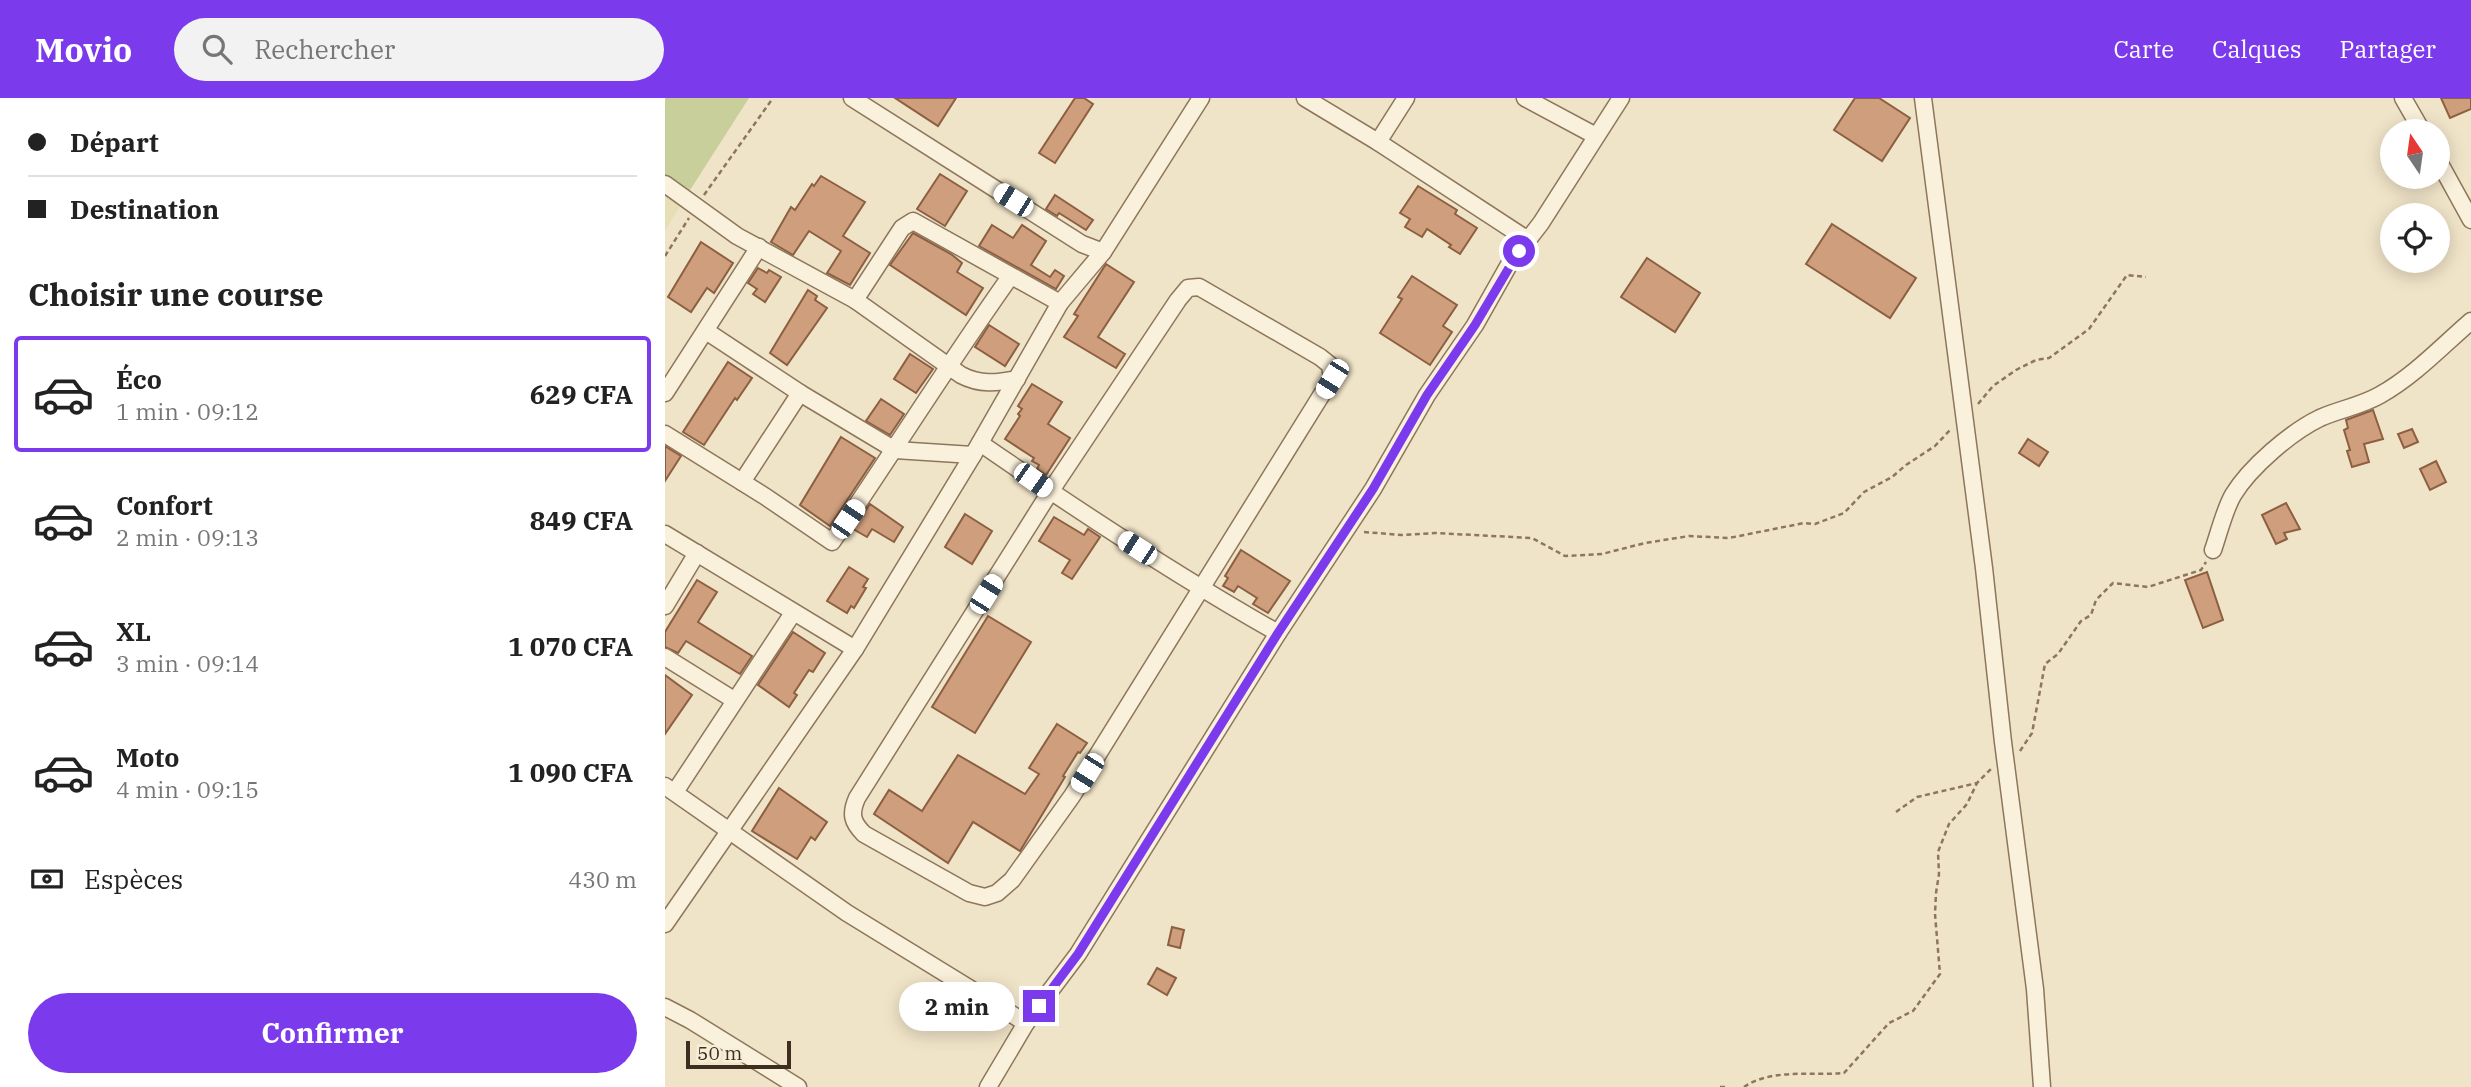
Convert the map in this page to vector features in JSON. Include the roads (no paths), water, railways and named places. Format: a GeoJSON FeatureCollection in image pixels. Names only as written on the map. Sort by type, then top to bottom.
{"type":"FeatureCollection","features":[{"type":"Feature","properties":{"kind":"street"},"geometry":{"type":"LineString","coordinates":[[852,98],[1081,244],[1103,252]]}},
{"type":"Feature","properties":{"kind":"street"},"geometry":{"type":"LineString","coordinates":[[665,924],[855,649],[976,449],[1060,303],[1103,252],[1201,98]]}},
{"type":"Feature","properties":{"kind":"street"},"geometry":{"type":"LineString","coordinates":[[1305,98],[1528,240]]}},
{"type":"Feature","properties":{"kind":"street"},"geometry":{"type":"LineString","coordinates":[[1378,142],[1406,98]]}},
{"type":"Feature","properties":{"kind":"street"},"geometry":{"type":"LineString","coordinates":[[1525,98],[1596,136]]}},
{"type":"Feature","properties":{"kind":"street"},"geometry":{"type":"LineString","coordinates":[[989,1087],[1026,1023],[1078,954],[1278,633],[1373,489],[1427,395],[1475,325],[1510,263],[1541,223],[1621,98]]}},
{"type":"Feature","properties":{"kind":"street"},"geometry":{"type":"LineString","coordinates":[[1923,98],[1985,568],[2005,758],[2035,989],[2042,1087]]}},
{"type":"Feature","properties":{"kind":"street"},"geometry":{"type":"LineString","coordinates":[[2403,98],[2414,119]]}},
{"type":"Feature","properties":{"kind":"street"},"geometry":{"type":"LineString","coordinates":[[2450,182],[2471,220]]}},
{"type":"Feature","properties":{"kind":"street"},"geometry":{"type":"LineString","coordinates":[[665,184],[737,236],[855,300],[974,382],[997,383],[1017,379]]}},
{"type":"Feature","properties":{"kind":"street"},"geometry":{"type":"LineString","coordinates":[[855,300],[902,228],[913,222],[1060,303]]}},
{"type":"Feature","properties":{"kind":"street"},"geometry":{"type":"LineString","coordinates":[[665,393],[759,247]]}},
{"type":"Feature","properties":{"kind":"street"},"geometry":{"type":"LineString","coordinates":[[665,433],[832,542],[895,450],[948,365],[1010,277]]}},
{"type":"Feature","properties":{"kind":"street"},"geometry":{"type":"LineString","coordinates":[[1199,287],[1320,357],[1330,365],[1332,379],[1202,590],[1072,796],[1012,880],[997,893],[985,897],[969,892],[864,834],[854,824],[852,811],[857,798],[1050,492],[1178,300],[1188,288],[1199,287]]}},
{"type":"Feature","properties":{"kind":"street"},"geometry":{"type":"LineString","coordinates":[[2213,550],[2233,496],[2252,472],[2294,433],[2322,417],[2354,408],[2379,396],[2399,383],[2471,321]]}},
{"type":"Feature","properties":{"kind":"street"},"geometry":{"type":"LineString","coordinates":[[706,331],[800,393],[895,450],[976,449],[1050,492],[1202,590],[1278,633]]}},
{"type":"Feature","properties":{"kind":"street"},"geometry":{"type":"LineString","coordinates":[[742,482],[800,393]]}},
{"type":"Feature","properties":{"kind":"street"},"geometry":{"type":"LineString","coordinates":[[665,534],[793,614],[855,649]]}},
{"type":"Feature","properties":{"kind":"street"},"geometry":{"type":"LineString","coordinates":[[665,606],[697,553]]}},
{"type":"Feature","properties":{"kind":"street"},"geometry":{"type":"LineString","coordinates":[[793,614],[670,789],[847,913],[1026,1023]]}},
{"type":"Feature","properties":{"kind":"street"},"geometry":{"type":"LineString","coordinates":[[665,657],[734,700]]}},
{"type":"Feature","properties":{"kind":"street"},"geometry":{"type":"LineString","coordinates":[[665,1007],[798,1087]]}}]}
